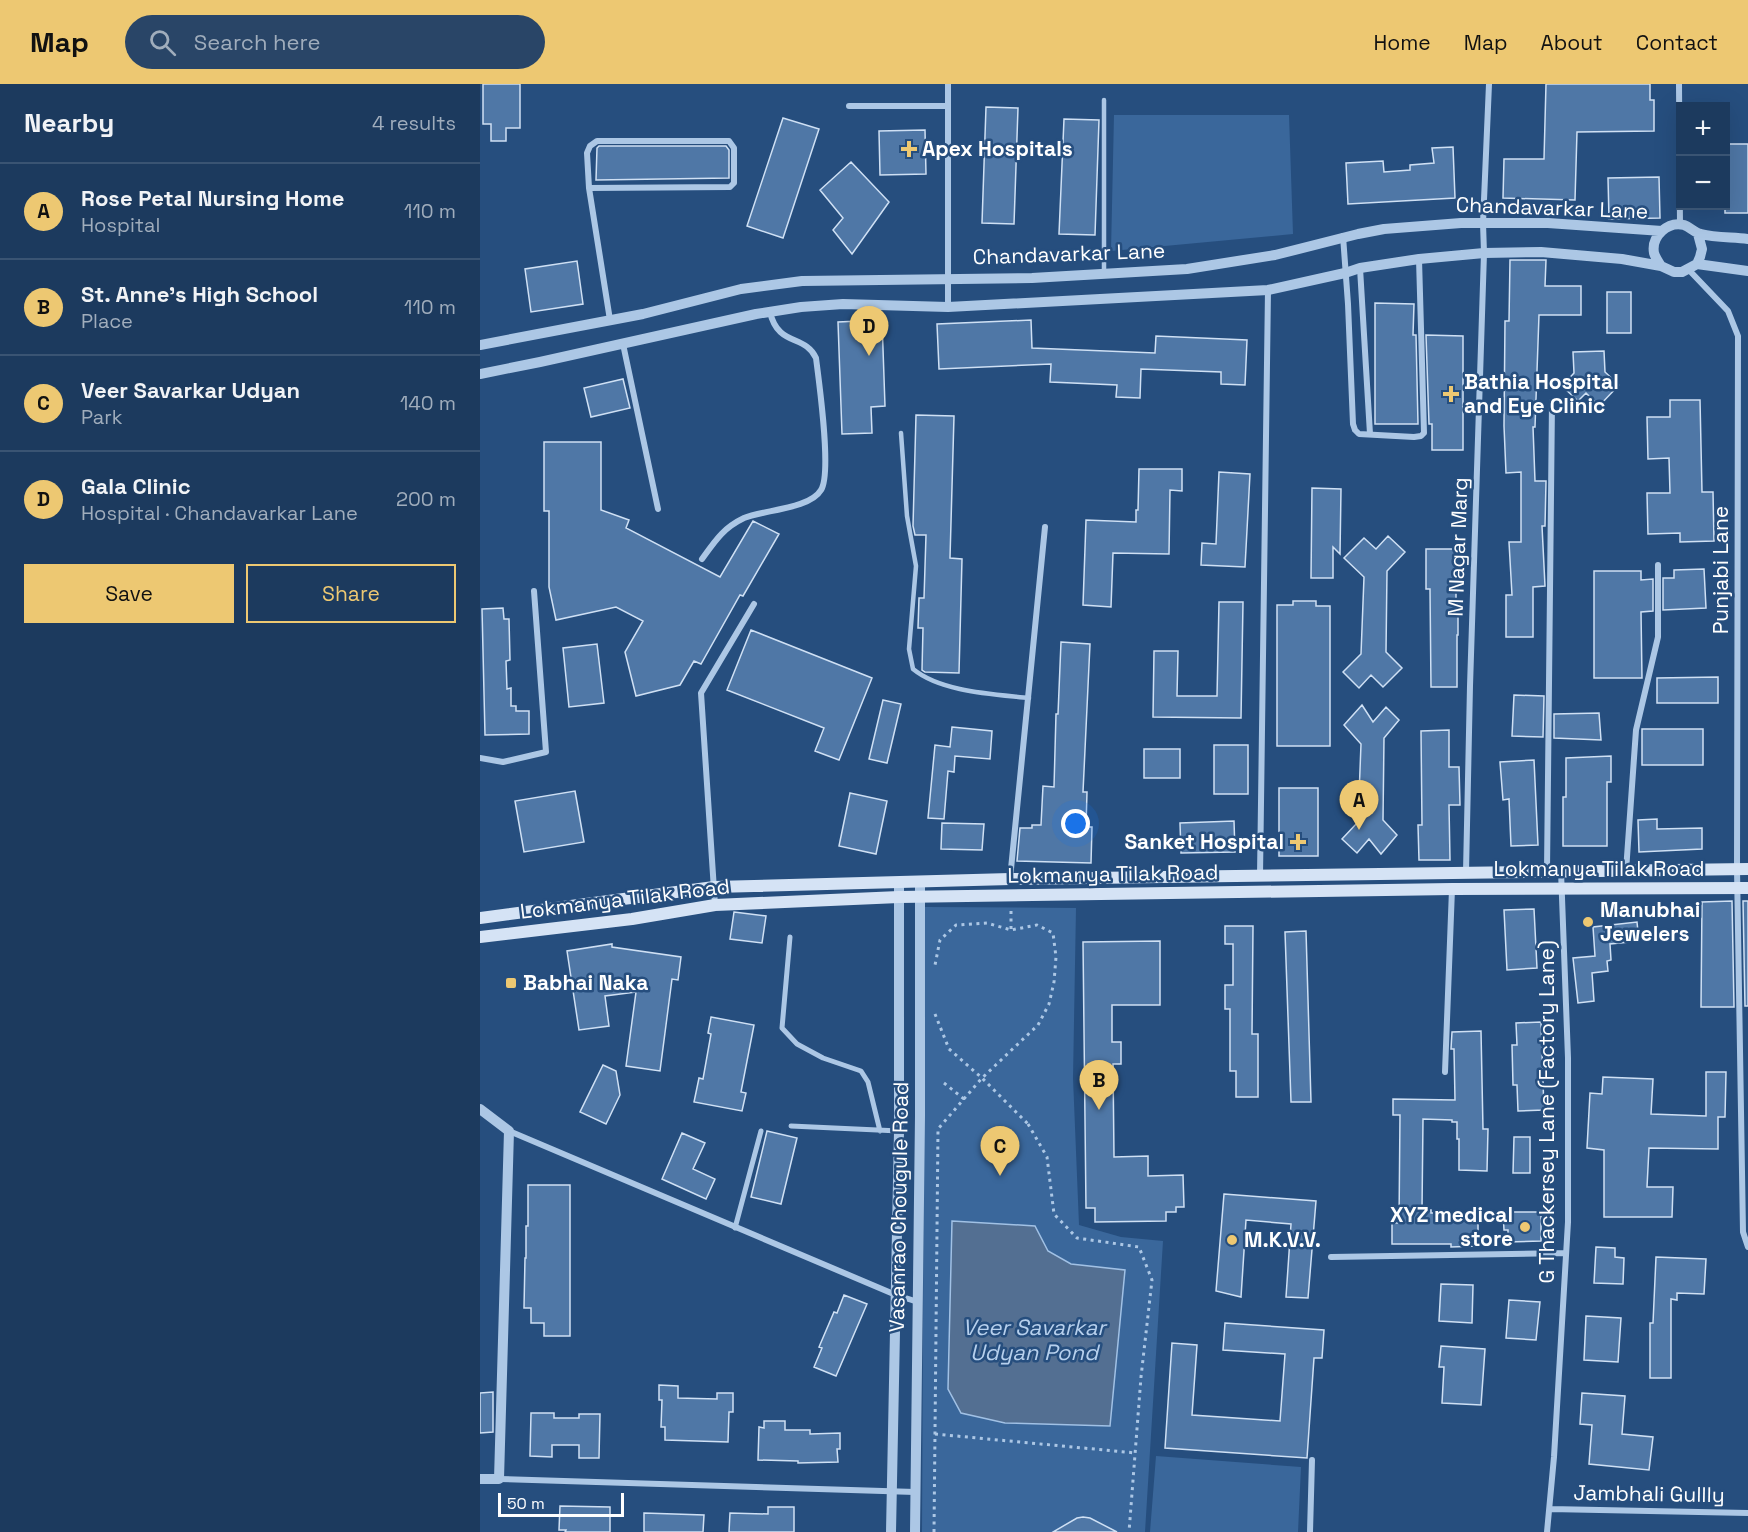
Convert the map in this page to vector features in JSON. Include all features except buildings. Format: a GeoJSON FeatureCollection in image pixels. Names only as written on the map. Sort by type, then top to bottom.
{"type":"FeatureCollection","features":[{"type":"Feature","properties":{"kind":"main road","name":"Lokmanya Tilak Road"},"geometry":{"type":"LineString","coordinates":[[480,918],[714,887],[1010,879],[1743,869]]}},
{"type":"Feature","properties":{"kind":"main road","name":"Lokmanya Tilak Road"},"geometry":{"type":"LineString","coordinates":[[480,938],[632,919],[715,905],[899,897],[1452,889],[1743,888]]}},
{"type":"Feature","properties":{"kind":"street"},"geometry":{"type":"LineString","coordinates":[[948,84],[948,307]]}},
{"type":"Feature","properties":{"kind":"street","name":"M Nagar Marg"},"geometry":{"type":"LineString","coordinates":[[1466,872],[1483,224],[1489,84]]}},
{"type":"Feature","properties":{"kind":"street"},"geometry":{"type":"LineString","coordinates":[[1679,84],[1680,225],[1691,228],[1698,234],[1702,249],[1693,266]]}},
{"type":"Feature","properties":{"kind":"street"},"geometry":{"type":"LineString","coordinates":[[849,106],[948,106]]}},
{"type":"Feature","properties":{"kind":"street"},"geometry":{"type":"LineString","coordinates":[[589,188],[730,187],[734,183],[734,148],[729,141],[597,141],[590,146],[587,153],[589,188],[610,320]]}},
{"type":"Feature","properties":{"kind":"street","name":"Chandavarkar Lane"},"geometry":{"type":"LineString","coordinates":[[480,345],[643,314],[741,289],[802,281],[1032,278],[1187,269],[1275,255],[1343,236],[1384,229],[1461,224],[1548,223],[1662,231]]}},
{"type":"Feature","properties":{"kind":"street","name":"Chandavarkar Lane"},"geometry":{"type":"LineString","coordinates":[[1660,266],[1654,252],[1657,237],[1668,226],[1680,225]]}},
{"type":"Feature","properties":{"kind":"street"},"geometry":{"type":"LineString","coordinates":[[1698,234],[1748,239]]}},
{"type":"Feature","properties":{"kind":"street"},"geometry":{"type":"LineString","coordinates":[[1343,236],[1353,424],[1359,434],[1414,437],[1424,433],[1419,259]]}},
{"type":"Feature","properties":{"kind":"street"},"geometry":{"type":"LineString","coordinates":[[480,374],[801,307],[843,304],[948,307],[1268,290],[1360,268],[1419,259],[1484,254],[1541,252],[1622,259],[1660,266],[1674,272],[1693,266],[1748,271]]}},
{"type":"Feature","properties":{"kind":"street","name":"Punjabi Lane"},"geometry":{"type":"LineString","coordinates":[[1693,266],[1728,311],[1737,336],[1743,869],[1743,1232],[1748,1247]]}},
{"type":"Feature","properties":{"kind":"street"},"geometry":{"type":"LineString","coordinates":[[1360,268],[1370,434]]}},
{"type":"Feature","properties":{"kind":"street"},"geometry":{"type":"LineString","coordinates":[[1260,876],[1268,290]]}},
{"type":"Feature","properties":{"kind":"street"},"geometry":{"type":"LineString","coordinates":[[702,559],[722,532],[745,518],[811,499],[821,490],[826,475],[816,357],[813,351],[780,333],[772,322],[770,312]]}},
{"type":"Feature","properties":{"kind":"street"},"geometry":{"type":"LineString","coordinates":[[623,344],[658,509]]}},
{"type":"Feature","properties":{"kind":"street"},"geometry":{"type":"LineString","coordinates":[[1547,871],[1552,402]]}},
{"type":"Feature","properties":{"kind":"street"},"geometry":{"type":"LineString","coordinates":[[1010,879],[1045,527]]}},
{"type":"Feature","properties":{"kind":"street"},"geometry":{"type":"LineString","coordinates":[[1626,871],[1636,730],[1658,637],[1658,565]]}},
{"type":"Feature","properties":{"kind":"street"},"geometry":{"type":"LineString","coordinates":[[480,758],[503,762],[546,752],[534,591]]}},
{"type":"Feature","properties":{"kind":"street"},"geometry":{"type":"LineString","coordinates":[[715,905],[701,693],[754,604]]}},
{"type":"Feature","properties":{"kind":"street","name":"G Thackersey Lane (Factory Lane)"},"geometry":{"type":"LineString","coordinates":[[1547,1532],[1568,1222],[1568,1058],[1561,871]]}},
{"type":"Feature","properties":{"kind":"street","name":"Vasanrao Chougule Road"},"geometry":{"type":"LineString","coordinates":[[915,1532],[920,882]]}},
{"type":"Feature","properties":{"kind":"street","name":"Vasanrao Chougule Road"},"geometry":{"type":"LineString","coordinates":[[891,1532],[896,1295],[899,883]]}},
{"type":"Feature","properties":{"kind":"street"},"geometry":{"type":"LineString","coordinates":[[1445,1072],[1452,889]]}},
{"type":"Feature","properties":{"kind":"street"},"geometry":{"type":"LineString","coordinates":[[790,937],[782,1028],[797,1044],[823,1058],[861,1071],[868,1082],[880,1131]]}},
{"type":"Feature","properties":{"kind":"street"},"geometry":{"type":"LineString","coordinates":[[480,1109],[509,1131],[735,1228],[918,1302]]}},
{"type":"Feature","properties":{"kind":"street"},"geometry":{"type":"LineString","coordinates":[[791,1126],[898,1131]]}},
{"type":"Feature","properties":{"kind":"street"},"geometry":{"type":"LineString","coordinates":[[499,1479],[509,1131]]}},
{"type":"Feature","properties":{"kind":"street"},"geometry":{"type":"LineString","coordinates":[[735,1228],[761,1131]]}},
{"type":"Feature","properties":{"kind":"street"},"geometry":{"type":"LineString","coordinates":[[1331,1257],[1566,1252]]}},
{"type":"Feature","properties":{"kind":"street"},"geometry":{"type":"LineString","coordinates":[[1310,1532],[1312,1460]]}},
{"type":"Feature","properties":{"kind":"street"},"geometry":{"type":"LineString","coordinates":[[480,1479],[915,1492]]}},
{"type":"Feature","properties":{"kind":"street","name":"Jambhali Gullly"},"geometry":{"type":"LineString","coordinates":[[1550,1509],[1748,1513]]}},
{"type":"Feature","properties":{"kind":"lane"},"geometry":{"type":"LineString","coordinates":[[1104,100],[1104,274]]}},
{"type":"Feature","properties":{"kind":"lane"},"geometry":{"type":"LineString","coordinates":[[902,433],[907,516],[916,566],[909,650],[913,669],[923,677],[968,691],[1029,698]]}},
{"type":"Feature","properties":{"kind":"path"},"geometry":{"type":"LineString","coordinates":[[1011,895],[1011,930]]}},
{"type":"Feature","properties":{"kind":"path"},"geometry":{"type":"LineString","coordinates":[[934,967],[940,939],[956,925],[987,923],[1011,930],[1036,926],[1053,933],[1056,957],[1054,982],[1049,1004],[1038,1025],[982,1077],[938,1129],[934,1532]]}},
{"type":"Feature","properties":{"kind":"path"},"geometry":{"type":"LineString","coordinates":[[935,1003],[935,1015],[949,1049],[982,1077],[1028,1124],[1047,1157],[1054,1214],[1077,1238],[1139,1247],[1152,1280],[1141,1377],[1129,1532]]}},
{"type":"Feature","properties":{"kind":"path"},"geometry":{"type":"LineString","coordinates":[[944,1083],[964,1099]]}},
{"type":"Feature","properties":{"kind":"path"},"geometry":{"type":"LineString","coordinates":[[935,1434],[1136,1453]]}},
{"type":"Feature","properties":{"kind":"shaded area"},"geometry":{"type":"Polygon","coordinates":[[[1114,115],[1289,115],[1293,234],[1111,251],[1114,115]]]}},
{"type":"Feature","properties":{"kind":"shaded area"},"geometry":{"type":"Polygon","coordinates":[[[925,907],[1076,908],[1073,1078],[1079,1225],[1121,1237],[1163,1241],[1145,1532],[922,1532],[925,907]]]}},
{"type":"Feature","properties":{"kind":"shaded area"},"geometry":{"type":"Polygon","coordinates":[[[1156,1456],[1301,1467],[1298,1532],[1150,1532],[1156,1456]]]}},
{"type":"Feature","properties":{"kind":"water","name":"Veer Savarkar Udyan Pond"},"geometry":{"type":"Polygon","coordinates":[[[952,1221],[1035,1226],[1048,1251],[1071,1264],[1125,1270],[1110,1426],[1005,1423],[961,1413],[948,1389],[952,1221]]]}},
{"type":"Feature","properties":{"kind":"place","name":"Apex Hospitals"},"geometry":{"type":"Point","coordinates":[909,149]}},
{"type":"Feature","properties":{"kind":"place","name":"Gala Clinic"},"geometry":{"type":"Point","coordinates":[869,356]}},
{"type":"Feature","properties":{"kind":"place","name":"Bathia Hospital and Eye Clinic"},"geometry":{"type":"Point","coordinates":[1451,394]}},
{"type":"Feature","properties":{"kind":"place","name":"Rose Petal Nursing Home"},"geometry":{"type":"Point","coordinates":[1359,830]}},
{"type":"Feature","properties":{"kind":"place","name":"Sanket Hospital"},"geometry":{"type":"Point","coordinates":[1298,842]}},
{"type":"Feature","properties":{"kind":"place","name":"Manubhai Jewelers"},"geometry":{"type":"Point","coordinates":[1588,922]}},
{"type":"Feature","properties":{"kind":"place","name":"Babhai Naka"},"geometry":{"type":"Point","coordinates":[511,983]}},
{"type":"Feature","properties":{"kind":"place","name":"St. Anne's High School"},"geometry":{"type":"Point","coordinates":[1099,1110]}},
{"type":"Feature","properties":{"kind":"place","name":"Veer Savarkar Udyan"},"geometry":{"type":"Point","coordinates":[1000,1176]}},
{"type":"Feature","properties":{"kind":"place","name":"XYZ medical store"},"geometry":{"type":"Point","coordinates":[1525,1227]}},
{"type":"Feature","properties":{"kind":"place","name":"M.K.V.V."},"geometry":{"type":"Point","coordinates":[1232,1240]}}]}
